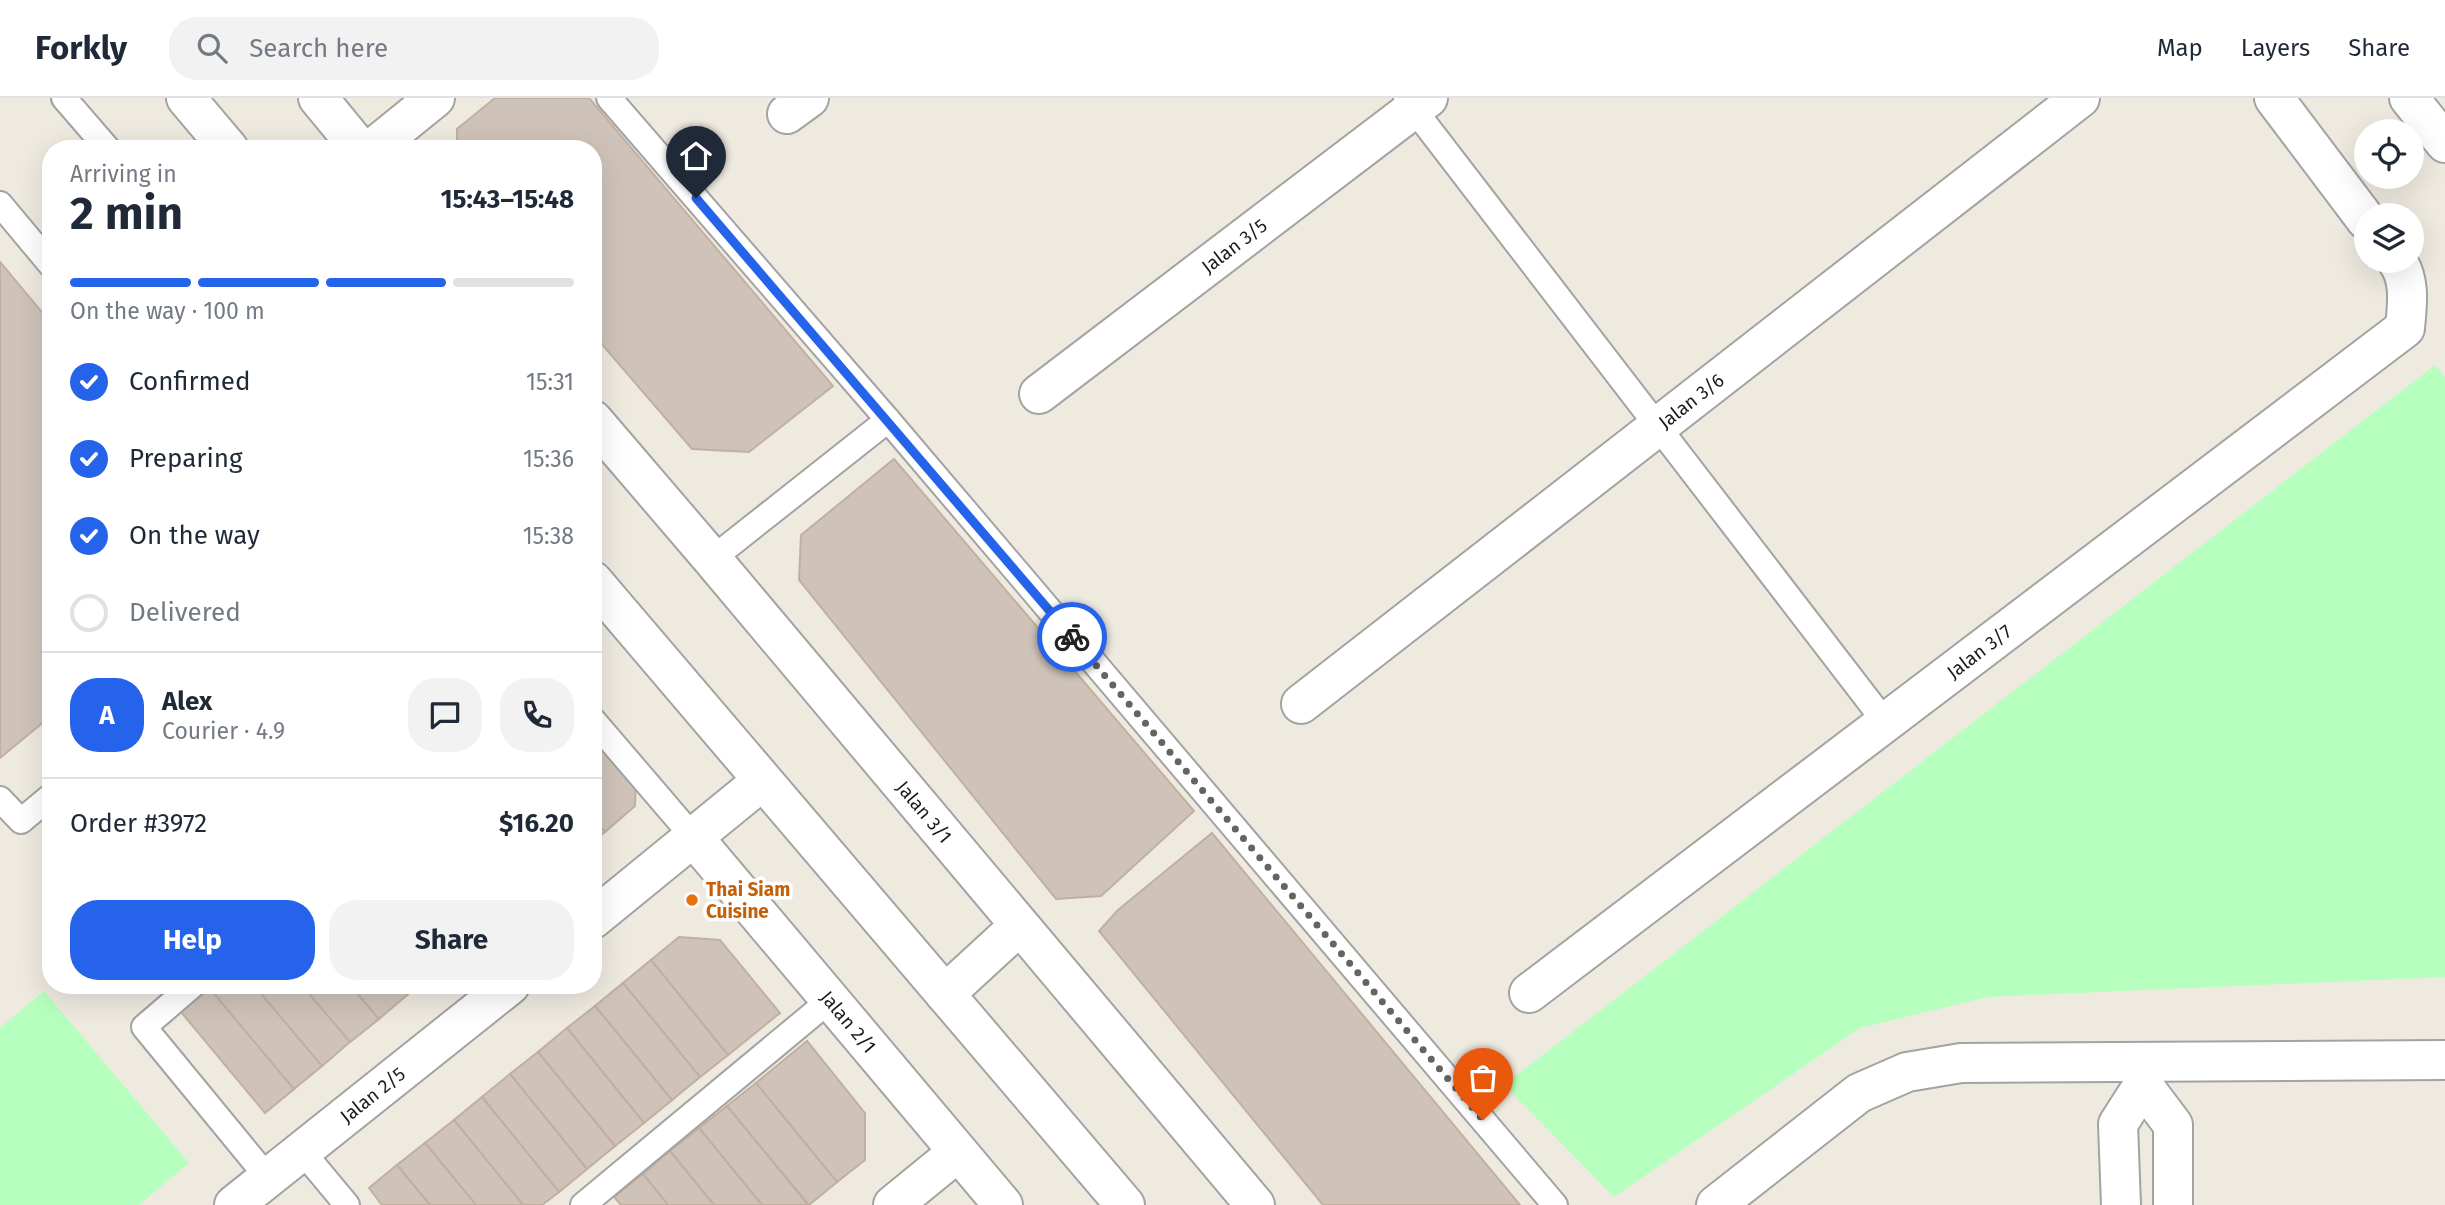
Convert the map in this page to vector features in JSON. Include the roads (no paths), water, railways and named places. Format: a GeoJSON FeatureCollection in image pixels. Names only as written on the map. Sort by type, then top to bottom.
{"type":"FeatureCollection","features":[{"type":"Feature","properties":{"kind":"street"},"geometry":{"type":"LineString","coordinates":[[186,98],[221,140]]}},
{"type":"Feature","properties":{"kind":"street"},"geometry":{"type":"LineString","coordinates":[[318,98],[353,140]]}},
{"type":"Feature","properties":{"kind":"street"},"geometry":{"type":"LineString","coordinates":[[383,140],[435,98]]}},
{"type":"Feature","properties":{"kind":"street","name":"Jalan 3/6"},"geometry":{"type":"LineString","coordinates":[[1301,704],[2080,98]]}},
{"type":"Feature","properties":{"kind":"street"},"geometry":{"type":"LineString","coordinates":[[2274,98],[2354,204]]}},
{"type":"Feature","properties":{"kind":"street"},"geometry":{"type":"LineString","coordinates":[[2409,98],[2445,143]]}},
{"type":"Feature","properties":{"kind":"street","name":"Jalan 3/5"},"geometry":{"type":"LineString","coordinates":[[1039,394],[1415,102]]}},
{"type":"Feature","properties":{"kind":"street","name":"Jalan 3/7"},"geometry":{"type":"LineString","coordinates":[[1529,993],[2404,328],[2408,298],[2404,273]]}},
{"type":"Feature","properties":{"kind":"street","name":"Jalan 3/1"},"geometry":{"type":"LineString","coordinates":[[602,431],[1255,1205]]}},
{"type":"Feature","properties":{"kind":"street"},"geometry":{"type":"LineString","coordinates":[[602,592],[1125,1205]]}},
{"type":"Feature","properties":{"kind":"street"},"geometry":{"type":"LineString","coordinates":[[602,912],[762,781]]}},
{"type":"Feature","properties":{"kind":"street","name":"Jalan 2/1"},"geometry":{"type":"LineString","coordinates":[[694,838],[1003,1205]]}},
{"type":"Feature","properties":{"kind":"street"},"geometry":{"type":"LineString","coordinates":[[945,994],[1019,926]]}},
{"type":"Feature","properties":{"kind":"street","name":"Jalan 2/5"},"geometry":{"type":"LineString","coordinates":[[234,1205],[499,994]]}},
{"type":"Feature","properties":{"kind":"street"},"geometry":{"type":"LineString","coordinates":[[1716,1205],[1859,1093],[1907,1072],[1961,1063],[2143,1074],[2445,1060]]}},
{"type":"Feature","properties":{"kind":"street"},"geometry":{"type":"LineString","coordinates":[[2121,1205],[2118,1124],[2143,1074]]}},
{"type":"Feature","properties":{"kind":"street"},"geometry":{"type":"LineString","coordinates":[[2143,1074],[2173,1125],[2173,1205]]}},
{"type":"Feature","properties":{"kind":"street"},"geometry":{"type":"LineString","coordinates":[[893,1205],[958,1152]]}},
{"type":"Feature","properties":{"kind":"lane"},"geometry":{"type":"LineString","coordinates":[[64,98],[100,140]]}},
{"type":"Feature","properties":{"kind":"lane"},"geometry":{"type":"LineString","coordinates":[[610,98],[888,420],[1555,1205]]}},
{"type":"Feature","properties":{"kind":"lane"},"geometry":{"type":"LineString","coordinates":[[1415,102],[1657,426],[1885,722]]}},
{"type":"Feature","properties":{"kind":"lane"},"geometry":{"type":"LineString","coordinates":[[0,204],[42,254]]}},
{"type":"Feature","properties":{"kind":"lane"},"geometry":{"type":"LineString","coordinates":[[712,559],[888,420]]}},
{"type":"Feature","properties":{"kind":"lane"},"geometry":{"type":"LineString","coordinates":[[602,731],[694,838]]}},
{"type":"Feature","properties":{"kind":"lane"},"geometry":{"type":"LineString","coordinates":[[0,799],[21,821],[42,804]]}},
{"type":"Feature","properties":{"kind":"lane"},"geometry":{"type":"LineString","coordinates":[[182,994],[144,1027],[268,1178]]}},
{"type":"Feature","properties":{"kind":"lane"},"geometry":{"type":"LineString","coordinates":[[583,1205],[830,1000]]}},
{"type":"Feature","properties":{"kind":"lane"},"geometry":{"type":"LineString","coordinates":[[302,1151],[347,1205]]}},
{"type":"Feature","properties":{"kind":"place","name":"Thai Siam Cuisine"},"geometry":{"type":"Point","coordinates":[692,900]}}]}
